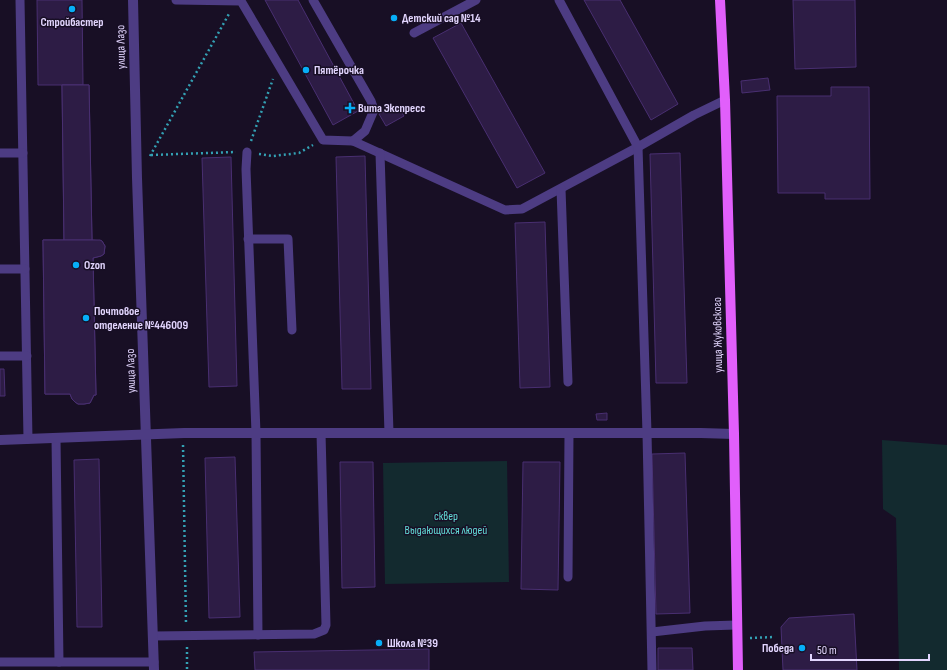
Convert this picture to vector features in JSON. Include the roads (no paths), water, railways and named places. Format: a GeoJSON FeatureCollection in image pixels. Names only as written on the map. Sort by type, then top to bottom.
{"type":"FeatureCollection","features":[{"type":"Feature","properties":{"kind":"main road","name":"улица Жуковского"},"geometry":{"type":"LineString","coordinates":[[720,0],[725,100],[734,434],[736,625],[738,670]]}},
{"type":"Feature","properties":{"kind":"street","name":"улица Лазо"},"geometry":{"type":"LineString","coordinates":[[133,0],[137,178],[154,666]]}},
{"type":"Feature","properties":{"kind":"street"},"geometry":{"type":"LineString","coordinates":[[0,440],[184,433],[734,434]]}},
{"type":"Feature","properties":{"kind":"lane"},"geometry":{"type":"LineString","coordinates":[[20,0],[28,439]]}},
{"type":"Feature","properties":{"kind":"lane"},"geometry":{"type":"LineString","coordinates":[[176,0],[242,1],[323,140],[353,140],[504,210],[522,210],[694,115],[725,100]]}},
{"type":"Feature","properties":{"kind":"lane"},"geometry":{"type":"LineString","coordinates":[[313,0],[371,102],[374,110],[365,131],[353,140]]}},
{"type":"Feature","properties":{"kind":"lane"},"geometry":{"type":"LineString","coordinates":[[414,33],[462,3],[476,0]]}},
{"type":"Feature","properties":{"kind":"lane"},"geometry":{"type":"LineString","coordinates":[[560,0],[638,147],[647,433],[652,670]]}},
{"type":"Feature","properties":{"kind":"lane"},"geometry":{"type":"LineString","coordinates":[[247,152],[248,239],[256,433],[258,635]]}},
{"type":"Feature","properties":{"kind":"lane"},"geometry":{"type":"LineString","coordinates":[[0,153],[23,153]]}},
{"type":"Feature","properties":{"kind":"lane"},"geometry":{"type":"LineString","coordinates":[[380,153],[389,433]]}},
{"type":"Feature","properties":{"kind":"lane"},"geometry":{"type":"LineString","coordinates":[[560,189],[568,382]]}},
{"type":"Feature","properties":{"kind":"lane"},"geometry":{"type":"LineString","coordinates":[[248,239],[288,239],[292,330]]}},
{"type":"Feature","properties":{"kind":"lane"},"geometry":{"type":"LineString","coordinates":[[0,269],[25,269]]}},
{"type":"Feature","properties":{"kind":"lane"},"geometry":{"type":"LineString","coordinates":[[0,356],[26,356]]}},
{"type":"Feature","properties":{"kind":"lane"},"geometry":{"type":"LineString","coordinates":[[153,636],[187,637],[314,634],[324,630],[326,625],[321,433]]}},
{"type":"Feature","properties":{"kind":"lane"},"geometry":{"type":"LineString","coordinates":[[568,577],[569,434]]}},
{"type":"Feature","properties":{"kind":"lane"},"geometry":{"type":"LineString","coordinates":[[56,438],[59,662]]}},
{"type":"Feature","properties":{"kind":"lane"},"geometry":{"type":"LineString","coordinates":[[652,632],[705,626],[736,625]]}},
{"type":"Feature","properties":{"kind":"lane"},"geometry":{"type":"LineString","coordinates":[[0,662],[59,662],[154,666]]}},
{"type":"Feature","properties":{"kind":"place","name":"Стройбастер"},"geometry":{"type":"Point","coordinates":[72,9]}},
{"type":"Feature","properties":{"kind":"place","name":"Детский сад №14"},"geometry":{"type":"Point","coordinates":[394,18]}},
{"type":"Feature","properties":{"kind":"place","name":"Пятёрочка"},"geometry":{"type":"Point","coordinates":[306,70]}},
{"type":"Feature","properties":{"kind":"place","name":"Вита Экспресс"},"geometry":{"type":"Point","coordinates":[350,108]}},
{"type":"Feature","properties":{"kind":"place","name":"Ozon"},"geometry":{"type":"Point","coordinates":[76,265]}},
{"type":"Feature","properties":{"kind":"place","name":"Почтовое отделение №446009"},"geometry":{"type":"Point","coordinates":[86,318]}},
{"type":"Feature","properties":{"kind":"place","name":"Школа №39"},"geometry":{"type":"Point","coordinates":[379,643]}},
{"type":"Feature","properties":{"kind":"place","name":"Победа"},"geometry":{"type":"Point","coordinates":[802,648]}},
{"type":"Feature","properties":{"kind":"park label","name":"сквер Выдающихся людей"},"geometry":{"type":"Point","coordinates":[446,523]}}]}
